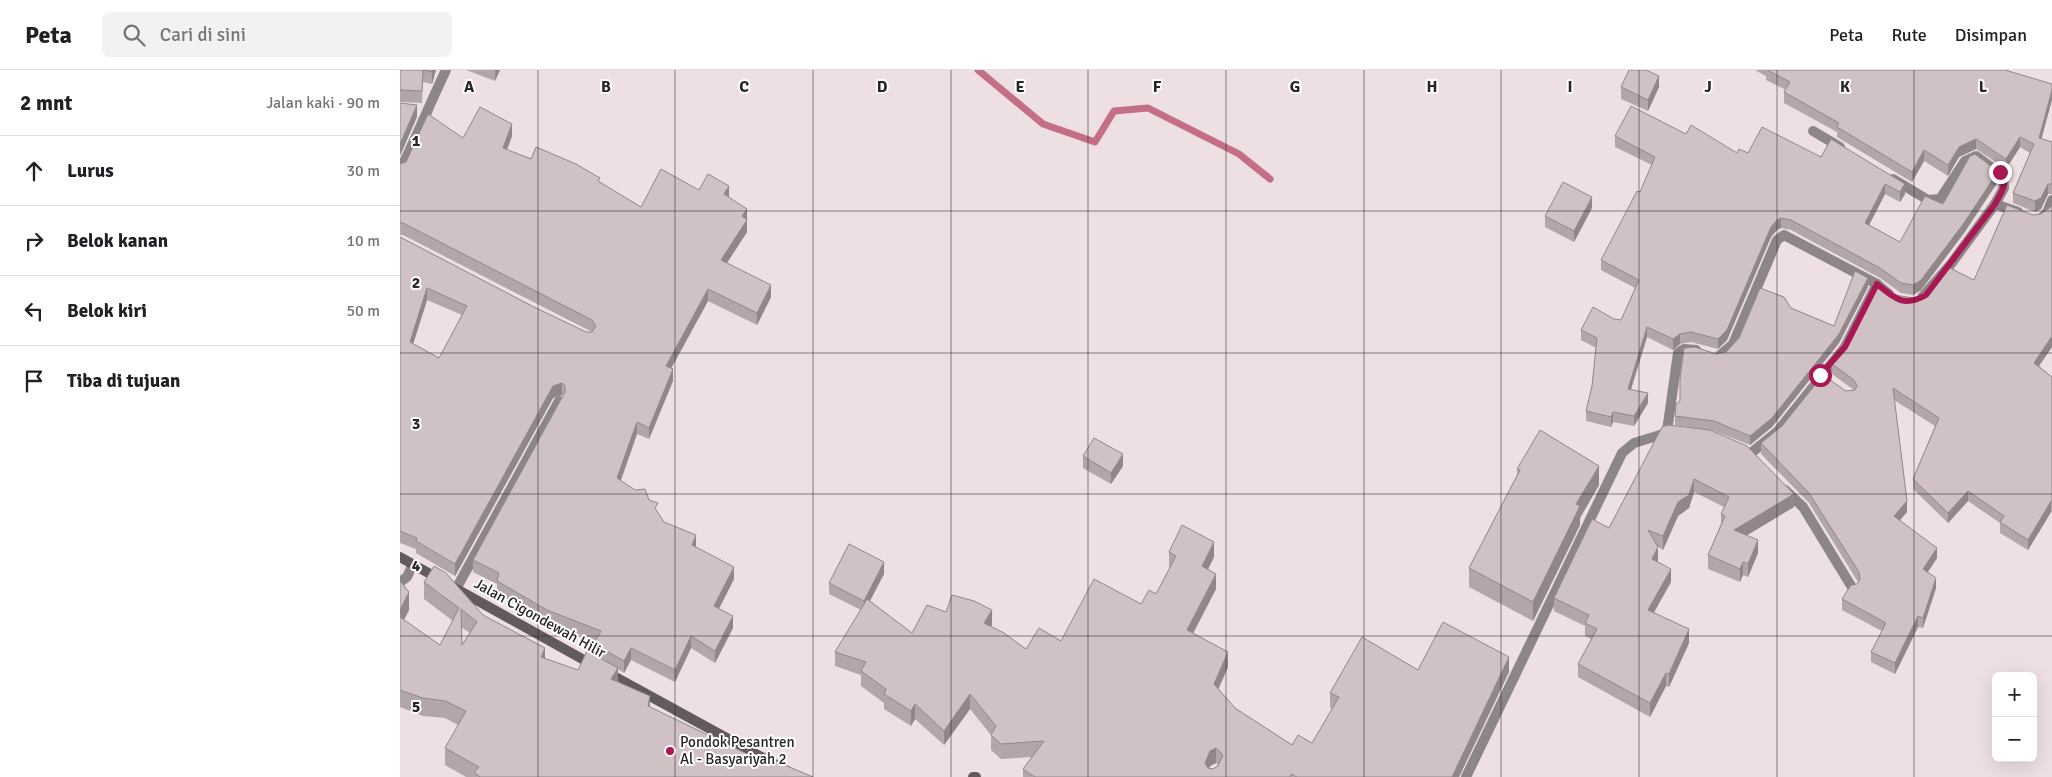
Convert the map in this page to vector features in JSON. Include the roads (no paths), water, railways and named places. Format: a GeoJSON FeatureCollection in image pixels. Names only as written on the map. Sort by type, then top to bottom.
{"type":"FeatureCollection","features":[{"type":"Feature","properties":{"kind":"street"},"geometry":{"type":"LineString","coordinates":[[400,170],[420,132],[422,110],[446,70]]}},
{"type":"Feature","properties":{"kind":"street"},"geometry":{"type":"LineString","coordinates":[[1812,131],[1846,151]]}},
{"type":"Feature","properties":{"kind":"street"},"geometry":{"type":"LineString","coordinates":[[1879,171],[1928,200],[1936,200],[1943,197],[1965,161],[1976,156],[2003,176],[2004,188],[1995,204],[1926,295],[1915,302]]}},
{"type":"Feature","properties":{"kind":"street"},"geometry":{"type":"LineString","coordinates":[[1995,204],[2035,219],[2042,218],[2048,213],[2052,200]]}},
{"type":"Feature","properties":{"kind":"street"},"geometry":{"type":"LineString","coordinates":[[1667,431],[1678,353],[1684,348],[1716,356],[1726,351],[1733,344],[1780,236],[1788,236],[1877,284],[1898,300]]}},
{"type":"Feature","properties":{"kind":"street"},"geometry":{"type":"LineString","coordinates":[[1751,454],[1777,432],[1824,377],[1845,347],[1877,284]]}},
{"type":"Feature","properties":{"kind":"street"},"geometry":{"type":"LineString","coordinates":[[456,589],[558,401]]}},
{"type":"Feature","properties":{"kind":"street"},"geometry":{"type":"LineString","coordinates":[[1466,777],[1622,453],[1634,443],[1667,431],[1685,434]]}},
{"type":"Feature","properties":{"kind":"street"},"geometry":{"type":"LineString","coordinates":[[1777,481],[1803,506],[1853,590]]}},
{"type":"Feature","properties":{"kind":"street","name":"Jalan Cigondewah Hilir"},"geometry":{"type":"LineString","coordinates":[[400,557],[798,777]]}},
{"type":"Feature","properties":{"kind":"street"},"geometry":{"type":"LineString","coordinates":[[400,582],[406,577],[413,564]]}},
{"type":"Feature","properties":{"kind":"waterway"},"geometry":{"type":"LineString","coordinates":[[978,70],[1043,124],[1095,142],[1114,111],[1148,108],[1239,154],[1270,179]]}},
{"type":"Feature","properties":{"kind":"place","name":"Pondok Pesantren Al - Basyariyah 2"},"geometry":{"type":"Point","coordinates":[670,751]}}]}
